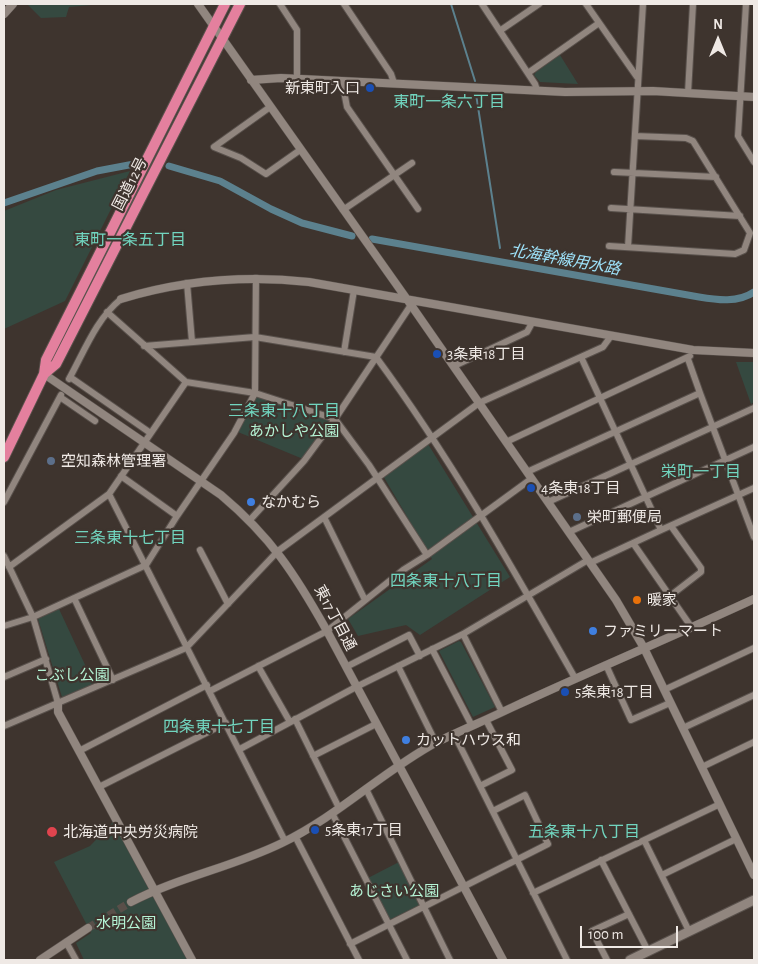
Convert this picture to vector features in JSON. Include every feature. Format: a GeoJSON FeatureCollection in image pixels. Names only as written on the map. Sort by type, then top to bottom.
{"type":"FeatureCollection","features":[{"type":"Feature","properties":{"kind":"highway","name":"国道12号"},"geometry":{"type":"LineString","coordinates":[[4,457],[44,374],[46,360],[213,26],[226,4]]}},
{"type":"Feature","properties":{"kind":"highway","name":"国道12号"},"geometry":{"type":"LineString","coordinates":[[44,374],[56,364],[95,284],[240,4]]}},
{"type":"Feature","properties":{"kind":"main road"},"geometry":{"type":"LineString","coordinates":[[630,960],[754,900]]}},
{"type":"Feature","properties":{"kind":"street"},"geometry":{"type":"LineString","coordinates":[[4,14],[14,4]]}},
{"type":"Feature","properties":{"kind":"street"},"geometry":{"type":"LineString","coordinates":[[198,4],[454,366],[621,608],[644,648],[754,875]]}},
{"type":"Feature","properties":{"kind":"street"},"geometry":{"type":"LineString","coordinates":[[280,4],[297,30],[297,78]]}},
{"type":"Feature","properties":{"kind":"street"},"geometry":{"type":"LineString","coordinates":[[344,4],[391,74],[394,83]]}},
{"type":"Feature","properties":{"kind":"street"},"geometry":{"type":"LineString","coordinates":[[482,4],[528,73],[537,90]]}},
{"type":"Feature","properties":{"kind":"street"},"geometry":{"type":"LineString","coordinates":[[500,30],[539,4]]}},
{"type":"Feature","properties":{"kind":"street"},"geometry":{"type":"LineString","coordinates":[[586,4],[638,77]]}},
{"type":"Feature","properties":{"kind":"street"},"geometry":{"type":"LineString","coordinates":[[628,247],[643,4]]}},
{"type":"Feature","properties":{"kind":"street"},"geometry":{"type":"LineString","coordinates":[[688,93],[693,4]]}},
{"type":"Feature","properties":{"kind":"street"},"geometry":{"type":"LineString","coordinates":[[746,4],[738,136],[754,162]]}},
{"type":"Feature","properties":{"kind":"street"},"geometry":{"type":"LineString","coordinates":[[528,73],[599,23]]}},
{"type":"Feature","properties":{"kind":"street"},"geometry":{"type":"LineString","coordinates":[[251,80],[297,78],[537,90],[638,91],[754,97]]}},
{"type":"Feature","properties":{"kind":"street"},"geometry":{"type":"LineString","coordinates":[[342,80],[347,107],[418,209]]}},
{"type":"Feature","properties":{"kind":"street"},"geometry":{"type":"LineString","coordinates":[[270,107],[214,148],[241,158],[266,174],[300,150]]}},
{"type":"Feature","properties":{"kind":"street"},"geometry":{"type":"LineString","coordinates":[[609,246],[735,254],[744,250],[750,233],[692,141],[686,138],[635,136]]}},
{"type":"Feature","properties":{"kind":"street"},"geometry":{"type":"LineString","coordinates":[[342,210],[412,163]]}},
{"type":"Feature","properties":{"kind":"street"},"geometry":{"type":"LineString","coordinates":[[614,172],[716,177]]}},
{"type":"Feature","properties":{"kind":"street"},"geometry":{"type":"LineString","coordinates":[[611,208],[740,216]]}},
{"type":"Feature","properties":{"kind":"street"},"geometry":{"type":"LineString","coordinates":[[4,626],[33,617],[146,565],[234,433],[255,394],[256,278]]}},
{"type":"Feature","properties":{"kind":"street"},"geometry":{"type":"LineString","coordinates":[[149,432],[70,378],[107,312],[121,299],[187,283],[256,278],[309,282],[409,302],[693,350],[754,353]]}},
{"type":"Feature","properties":{"kind":"street"},"geometry":{"type":"LineString","coordinates":[[187,283],[192,342]]}},
{"type":"Feature","properties":{"kind":"street"},"geometry":{"type":"LineString","coordinates":[[344,352],[354,290]]}},
{"type":"Feature","properties":{"kind":"street"},"geometry":{"type":"LineString","coordinates":[[249,521],[304,461],[335,419],[376,357],[409,302]]}},
{"type":"Feature","properties":{"kind":"street"},"geometry":{"type":"LineString","coordinates":[[107,312],[186,382],[255,394],[335,419],[377,478],[427,555]]}},
{"type":"Feature","properties":{"kind":"street"},"geometry":{"type":"LineString","coordinates":[[454,366],[528,332],[532,323]]}},
{"type":"Feature","properties":{"kind":"street"},"geometry":{"type":"LineString","coordinates":[[4,726],[186,648],[278,551],[377,478],[479,404],[603,347],[611,336]]}},
{"type":"Feature","properties":{"kind":"street"},"geometry":{"type":"LineString","coordinates":[[144,346],[255,337],[376,357],[433,438],[482,516],[575,678]]}},
{"type":"Feature","properties":{"kind":"street"},"geometry":{"type":"LineString","coordinates":[[506,442],[688,358],[693,350]]}},
{"type":"Feature","properties":{"kind":"street"},"geometry":{"type":"LineString","coordinates":[[581,357],[614,432],[661,530]]}},
{"type":"Feature","properties":{"kind":"street"},"geometry":{"type":"LineString","coordinates":[[688,358],[754,536]]}},
{"type":"Feature","properties":{"kind":"street","name":"東17丁目通"},"geometry":{"type":"LineString","coordinates":[[44,374],[202,481],[249,521],[278,551],[297,578],[327,630],[503,960]]}},
{"type":"Feature","properties":{"kind":"street"},"geometry":{"type":"LineString","coordinates":[[9,567],[109,494],[149,432],[186,382]]}},
{"type":"Feature","properties":{"kind":"street"},"geometry":{"type":"LineString","coordinates":[[79,751],[208,688],[258,666],[327,630],[403,570],[482,516],[529,475],[614,432],[700,393]]}},
{"type":"Feature","properties":{"kind":"street"},"geometry":{"type":"LineString","coordinates":[[4,502],[60,396],[95,421]]}},
{"type":"Feature","properties":{"kind":"street"},"geometry":{"type":"LineString","coordinates":[[548,502],[754,408]]}},
{"type":"Feature","properties":{"kind":"street"},"geometry":{"type":"LineString","coordinates":[[569,532],[754,447]]}},
{"type":"Feature","properties":{"kind":"street"},"geometry":{"type":"LineString","coordinates":[[121,476],[177,516]]}},
{"type":"Feature","properties":{"kind":"street"},"geometry":{"type":"LineString","coordinates":[[240,749],[356,687],[463,634],[589,561],[754,488]]}},
{"type":"Feature","properties":{"kind":"street"},"geometry":{"type":"LineString","coordinates":[[109,494],[286,841]]}},
{"type":"Feature","properties":{"kind":"street"},"geometry":{"type":"LineString","coordinates":[[324,517],[365,600]]}},
{"type":"Feature","properties":{"kind":"street"},"geometry":{"type":"LineString","coordinates":[[670,596],[701,572],[701,568],[671,526]]}},
{"type":"Feature","properties":{"kind":"street"},"geometry":{"type":"LineString","coordinates":[[633,543],[692,628]]}},
{"type":"Feature","properties":{"kind":"street"},"geometry":{"type":"LineString","coordinates":[[200,550],[228,604]]}},
{"type":"Feature","properties":{"kind":"street"},"geometry":{"type":"LineString","coordinates":[[4,556],[33,617],[58,703],[58,712],[192,960]]}},
{"type":"Feature","properties":{"kind":"street"},"geometry":{"type":"LineString","coordinates":[[74,598],[113,680]]}},
{"type":"Feature","properties":{"kind":"street"},"geometry":{"type":"LineString","coordinates":[[131,902],[155,890],[253,856],[286,841],[332,813],[399,766],[436,743],[575,678],[754,599]]}},
{"type":"Feature","properties":{"kind":"street"},"geometry":{"type":"LineString","coordinates":[[463,634],[502,712]]}},
{"type":"Feature","properties":{"kind":"street"},"geometry":{"type":"LineString","coordinates":[[346,668],[409,635],[420,656]]}},
{"type":"Feature","properties":{"kind":"street"},"geometry":{"type":"LineString","coordinates":[[664,690],[754,648]]}},
{"type":"Feature","properties":{"kind":"street"},"geometry":{"type":"LineString","coordinates":[[432,649],[472,726]]}},
{"type":"Feature","properties":{"kind":"street"},"geometry":{"type":"LineString","coordinates":[[4,676],[46,659]]}},
{"type":"Feature","properties":{"kind":"street"},"geometry":{"type":"LineString","coordinates":[[606,665],[631,720],[670,702]]}},
{"type":"Feature","properties":{"kind":"street"},"geometry":{"type":"LineString","coordinates":[[258,666],[314,756],[339,808]]}},
{"type":"Feature","properties":{"kind":"street"},"geometry":{"type":"LineString","coordinates":[[398,666],[436,743]]}},
{"type":"Feature","properties":{"kind":"street"},"geometry":{"type":"LineString","coordinates":[[683,728],[754,696]]}},
{"type":"Feature","properties":{"kind":"street"},"geometry":{"type":"LineString","coordinates":[[480,786],[512,770],[486,720]]}},
{"type":"Feature","properties":{"kind":"street"},"geometry":{"type":"LineString","coordinates":[[99,787],[226,723]]}},
{"type":"Feature","properties":{"kind":"street"},"geometry":{"type":"LineString","coordinates":[[314,756],[376,724]]}},
{"type":"Feature","properties":{"kind":"street"},"geometry":{"type":"LineString","coordinates":[[454,734],[567,960]]}},
{"type":"Feature","properties":{"kind":"street"},"geometry":{"type":"LineString","coordinates":[[702,767],[754,742]]}},
{"type":"Feature","properties":{"kind":"street"},"geometry":{"type":"LineString","coordinates":[[366,789],[450,960]]}},
{"type":"Feature","properties":{"kind":"street"},"geometry":{"type":"LineString","coordinates":[[350,944],[548,844],[525,796],[492,811]]}},
{"type":"Feature","properties":{"kind":"street"},"geometry":{"type":"LineString","coordinates":[[533,892],[601,860],[645,842],[720,804]]}},
{"type":"Feature","properties":{"kind":"street"},"geometry":{"type":"LineString","coordinates":[[332,813],[407,960]]}},
{"type":"Feature","properties":{"kind":"street"},"geometry":{"type":"LineString","coordinates":[[295,836],[359,960]]}},
{"type":"Feature","properties":{"kind":"street"},"geometry":{"type":"LineString","coordinates":[[662,875],[736,839]]}},
{"type":"Feature","properties":{"kind":"street"},"geometry":{"type":"LineString","coordinates":[[645,842],[689,931]]}},
{"type":"Feature","properties":{"kind":"street"},"geometry":{"type":"LineString","coordinates":[[601,860],[648,951]]}},
{"type":"Feature","properties":{"kind":"street"},"geometry":{"type":"LineString","coordinates":[[607,960],[592,931],[629,914]]}},
{"type":"Feature","properties":{"kind":"street"},"geometry":{"type":"LineString","coordinates":[[42,960],[88,928]]}},
{"type":"Feature","properties":{"kind":"street"},"geometry":{"type":"LineString","coordinates":[[66,942],[76,960]]}},
{"type":"Feature","properties":{"kind":"green space"},"geometry":{"type":"Polygon","coordinates":[[[27,4],[103,4],[69,7],[66,17],[41,18],[27,4]]]}},
{"type":"Feature","properties":{"kind":"green space"},"geometry":{"type":"Polygon","coordinates":[[[560,55],[578,84],[540,82],[534,75],[560,55]]]}},
{"type":"Feature","properties":{"kind":"green space"},"geometry":{"type":"Polygon","coordinates":[[[130,171],[65,301],[4,329],[4,211],[56,190],[130,171]]]}},
{"type":"Feature","properties":{"kind":"green space"},"geometry":{"type":"Polygon","coordinates":[[[736,362],[754,362],[754,402],[751,404],[736,362]]]}},
{"type":"Feature","properties":{"kind":"green space","name":"あかしや公園"},"geometry":{"type":"Polygon","coordinates":[[[256,396],[331,421],[303,459],[238,432],[256,396]]]}},
{"type":"Feature","properties":{"kind":"green space"},"geometry":{"type":"Polygon","coordinates":[[[428,444],[510,577],[420,635],[406,625],[358,636],[348,619],[432,559],[382,474],[428,444]]]}},
{"type":"Feature","properties":{"kind":"green space","name":"こぶし公園"},"geometry":{"type":"Polygon","coordinates":[[[59,609],[94,684],[62,697],[38,619],[59,609]]]}},
{"type":"Feature","properties":{"kind":"green space"},"geometry":{"type":"Polygon","coordinates":[[[459,641],[495,707],[473,717],[439,651],[459,641]]]}},
{"type":"Feature","properties":{"kind":"green space","name":"水明公園"},"geometry":{"type":"Polygon","coordinates":[[[113,822],[188,960],[84,960],[76,943],[91,933],[54,862],[90,846],[113,822]]]}},
{"type":"Feature","properties":{"kind":"green space","name":"あじさい公園"},"geometry":{"type":"Polygon","coordinates":[[[399,862],[420,905],[389,920],[368,878],[399,862]]]}},
{"type":"Feature","properties":{"kind":"waterway"},"geometry":{"type":"LineString","coordinates":[[451,4],[475,81]]}},
{"type":"Feature","properties":{"kind":"waterway"},"geometry":{"type":"LineString","coordinates":[[476,94],[500,248]]}},
{"type":"Feature","properties":{"kind":"waterway","name":"北海幹線用水路"},"geometry":{"type":"LineString","coordinates":[[4,203],[97,171],[134,164]]}},
{"type":"Feature","properties":{"kind":"waterway","name":"北海幹線用水路"},"geometry":{"type":"LineString","coordinates":[[169,166],[220,181],[271,209],[302,223],[352,236]]}},
{"type":"Feature","properties":{"kind":"waterway","name":"北海幹線用水路"},"geometry":{"type":"LineString","coordinates":[[372,239],[720,300],[741,298],[754,292]]}},
{"type":"Feature","properties":{"kind":"tunnel"},"geometry":{"type":"LineString","coordinates":[[88,928],[131,902]]}},
{"type":"Feature","properties":{"kind":"place","name":"新東町入口"},"geometry":{"type":"Point","coordinates":[370,88]}},
{"type":"Feature","properties":{"kind":"place","name":"3条東18丁目"},"geometry":{"type":"Point","coordinates":[437,354]}},
{"type":"Feature","properties":{"kind":"place","name":"空知森林管理署"},"geometry":{"type":"Point","coordinates":[51,461]}},
{"type":"Feature","properties":{"kind":"place","name":"4条東18丁目"},"geometry":{"type":"Point","coordinates":[531,488]}},
{"type":"Feature","properties":{"kind":"place","name":"なかむら"},"geometry":{"type":"Point","coordinates":[251,502]}},
{"type":"Feature","properties":{"kind":"place","name":"栄町郵便局"},"geometry":{"type":"Point","coordinates":[577,517]}},
{"type":"Feature","properties":{"kind":"place","name":"暖家"},"geometry":{"type":"Point","coordinates":[637,600]}},
{"type":"Feature","properties":{"kind":"place","name":"ファミリーマート"},"geometry":{"type":"Point","coordinates":[593,631]}},
{"type":"Feature","properties":{"kind":"place","name":"5条東18丁目"},"geometry":{"type":"Point","coordinates":[565,692]}},
{"type":"Feature","properties":{"kind":"place","name":"カットハウス和"},"geometry":{"type":"Point","coordinates":[406,740]}},
{"type":"Feature","properties":{"kind":"place","name":"5条東17丁目"},"geometry":{"type":"Point","coordinates":[315,830]}},
{"type":"Feature","properties":{"kind":"place","name":"北海道中央労災病院"},"geometry":{"type":"Point","coordinates":[52,832]}},
{"type":"Feature","properties":{"kind":"district","name":"東町一条六丁目"},"geometry":{"type":"Point","coordinates":[449,102]}},
{"type":"Feature","properties":{"kind":"district","name":"東町一条五丁目"},"geometry":{"type":"Point","coordinates":[130,240]}},
{"type":"Feature","properties":{"kind":"district","name":"三条東十八丁目"},"geometry":{"type":"Point","coordinates":[284,411]}},
{"type":"Feature","properties":{"kind":"district","name":"栄町一丁目"},"geometry":{"type":"Point","coordinates":[701,472]}},
{"type":"Feature","properties":{"kind":"district","name":"三条東十七丁目"},"geometry":{"type":"Point","coordinates":[130,538]}},
{"type":"Feature","properties":{"kind":"district","name":"四条東十八丁目"},"geometry":{"type":"Point","coordinates":[446,581]}},
{"type":"Feature","properties":{"kind":"district","name":"四条東十七丁目"},"geometry":{"type":"Point","coordinates":[219,727]}},
{"type":"Feature","properties":{"kind":"district","name":"五条東十八丁目"},"geometry":{"type":"Point","coordinates":[584,832]}}]}
